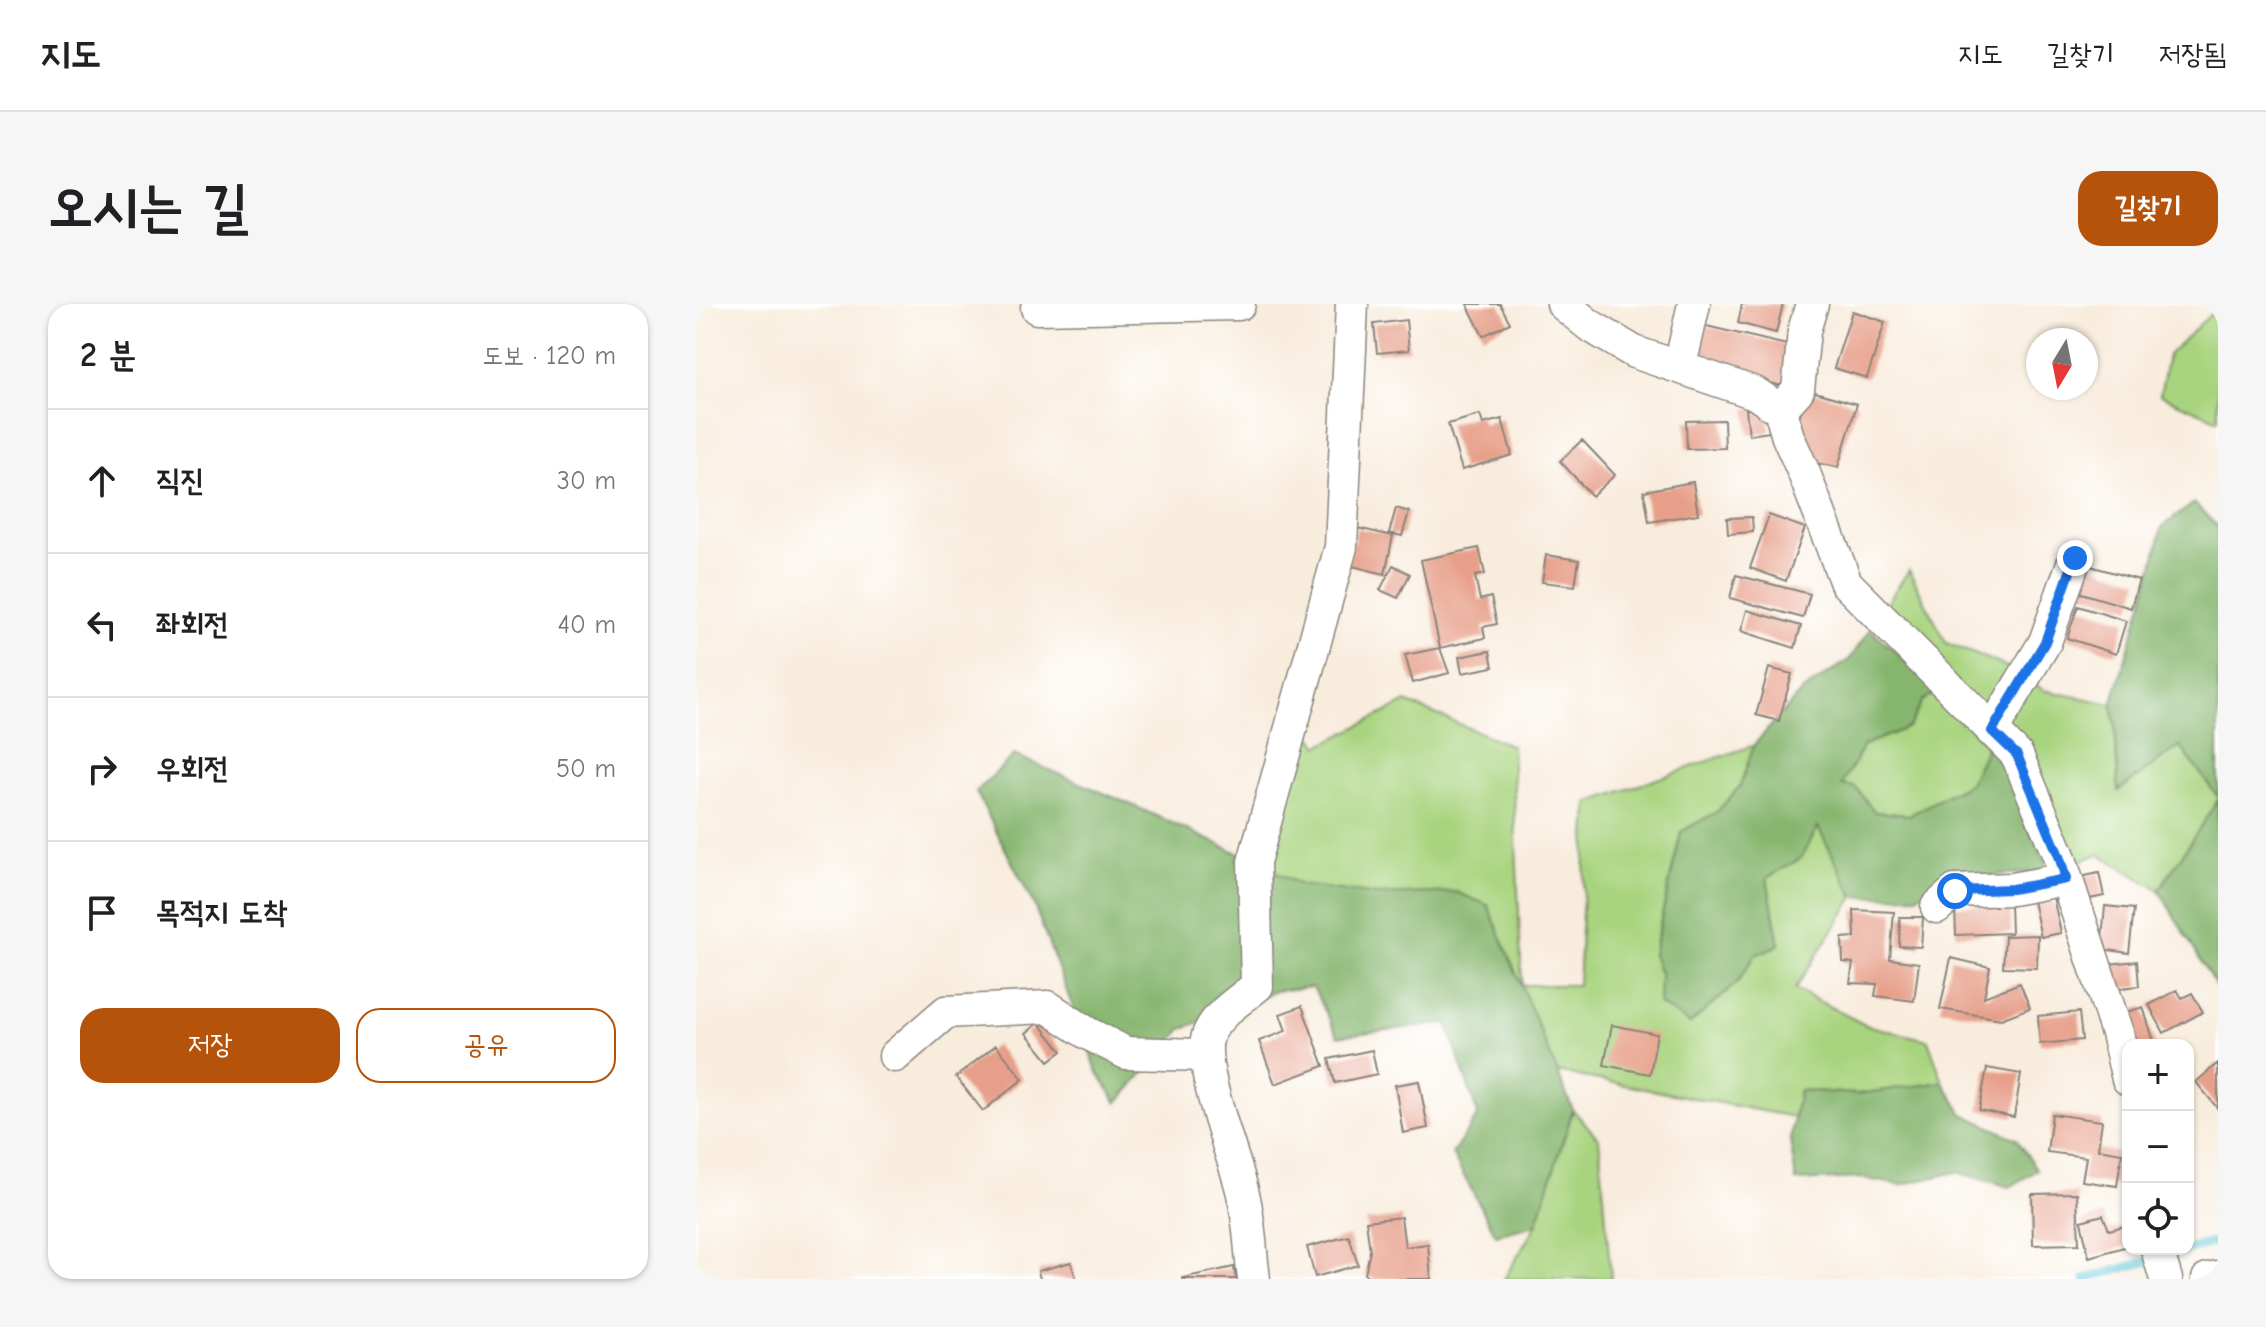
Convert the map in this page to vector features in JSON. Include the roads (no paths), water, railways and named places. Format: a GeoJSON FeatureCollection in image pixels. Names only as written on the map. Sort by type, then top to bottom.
{"type":"FeatureCollection","features":[{"type":"Feature","properties":{"kind":"street"},"geometry":{"type":"LineString","coordinates":[[1037,308],[1239,304]]}},
{"type":"Feature","properties":{"kind":"street"},"geometry":{"type":"LineString","coordinates":[[1254,1279],[1244,1194],[1219,1116],[1205,1055],[1208,1034],[1227,1010],[1257,986],[1254,862],[1341,547],[1352,304]]}},
{"type":"Feature","properties":{"kind":"street"},"geometry":{"type":"LineString","coordinates":[[1563,304],[1589,325],[1634,352],[1755,393],[1780,410],[1846,583],[2017,755],[2059,856],[2122,1054]]}},
{"type":"Feature","properties":{"kind":"street"},"geometry":{"type":"LineString","coordinates":[[1680,366],[1694,304]]}},
{"type":"Feature","properties":{"kind":"street"},"geometry":{"type":"LineString","coordinates":[[1780,410],[1798,390],[1804,331],[1812,304]]}},
{"type":"Feature","properties":{"kind":"street"},"geometry":{"type":"LineString","coordinates":[[1992,731],[2045,642],[2075,558]]}},
{"type":"Feature","properties":{"kind":"street"},"geometry":{"type":"LineString","coordinates":[[1937,907],[1955,891],[2012,889],[2066,879]]}},
{"type":"Feature","properties":{"kind":"street"},"geometry":{"type":"LineString","coordinates":[[895,1056],[946,1012],[1048,1007],[1087,1033],[1126,1053],[1205,1055]]}},
{"type":"Feature","properties":{"kind":"street"},"geometry":{"type":"LineString","coordinates":[[2159,1255],[2166,1279]]}},
{"type":"Feature","properties":{"kind":"street"},"geometry":{"type":"LineString","coordinates":[[2208,1279],[2218,1277]]}},
{"type":"Feature","properties":{"kind":"waterway"},"geometry":{"type":"LineString","coordinates":[[2085,1279],[2218,1241]]}}]}
